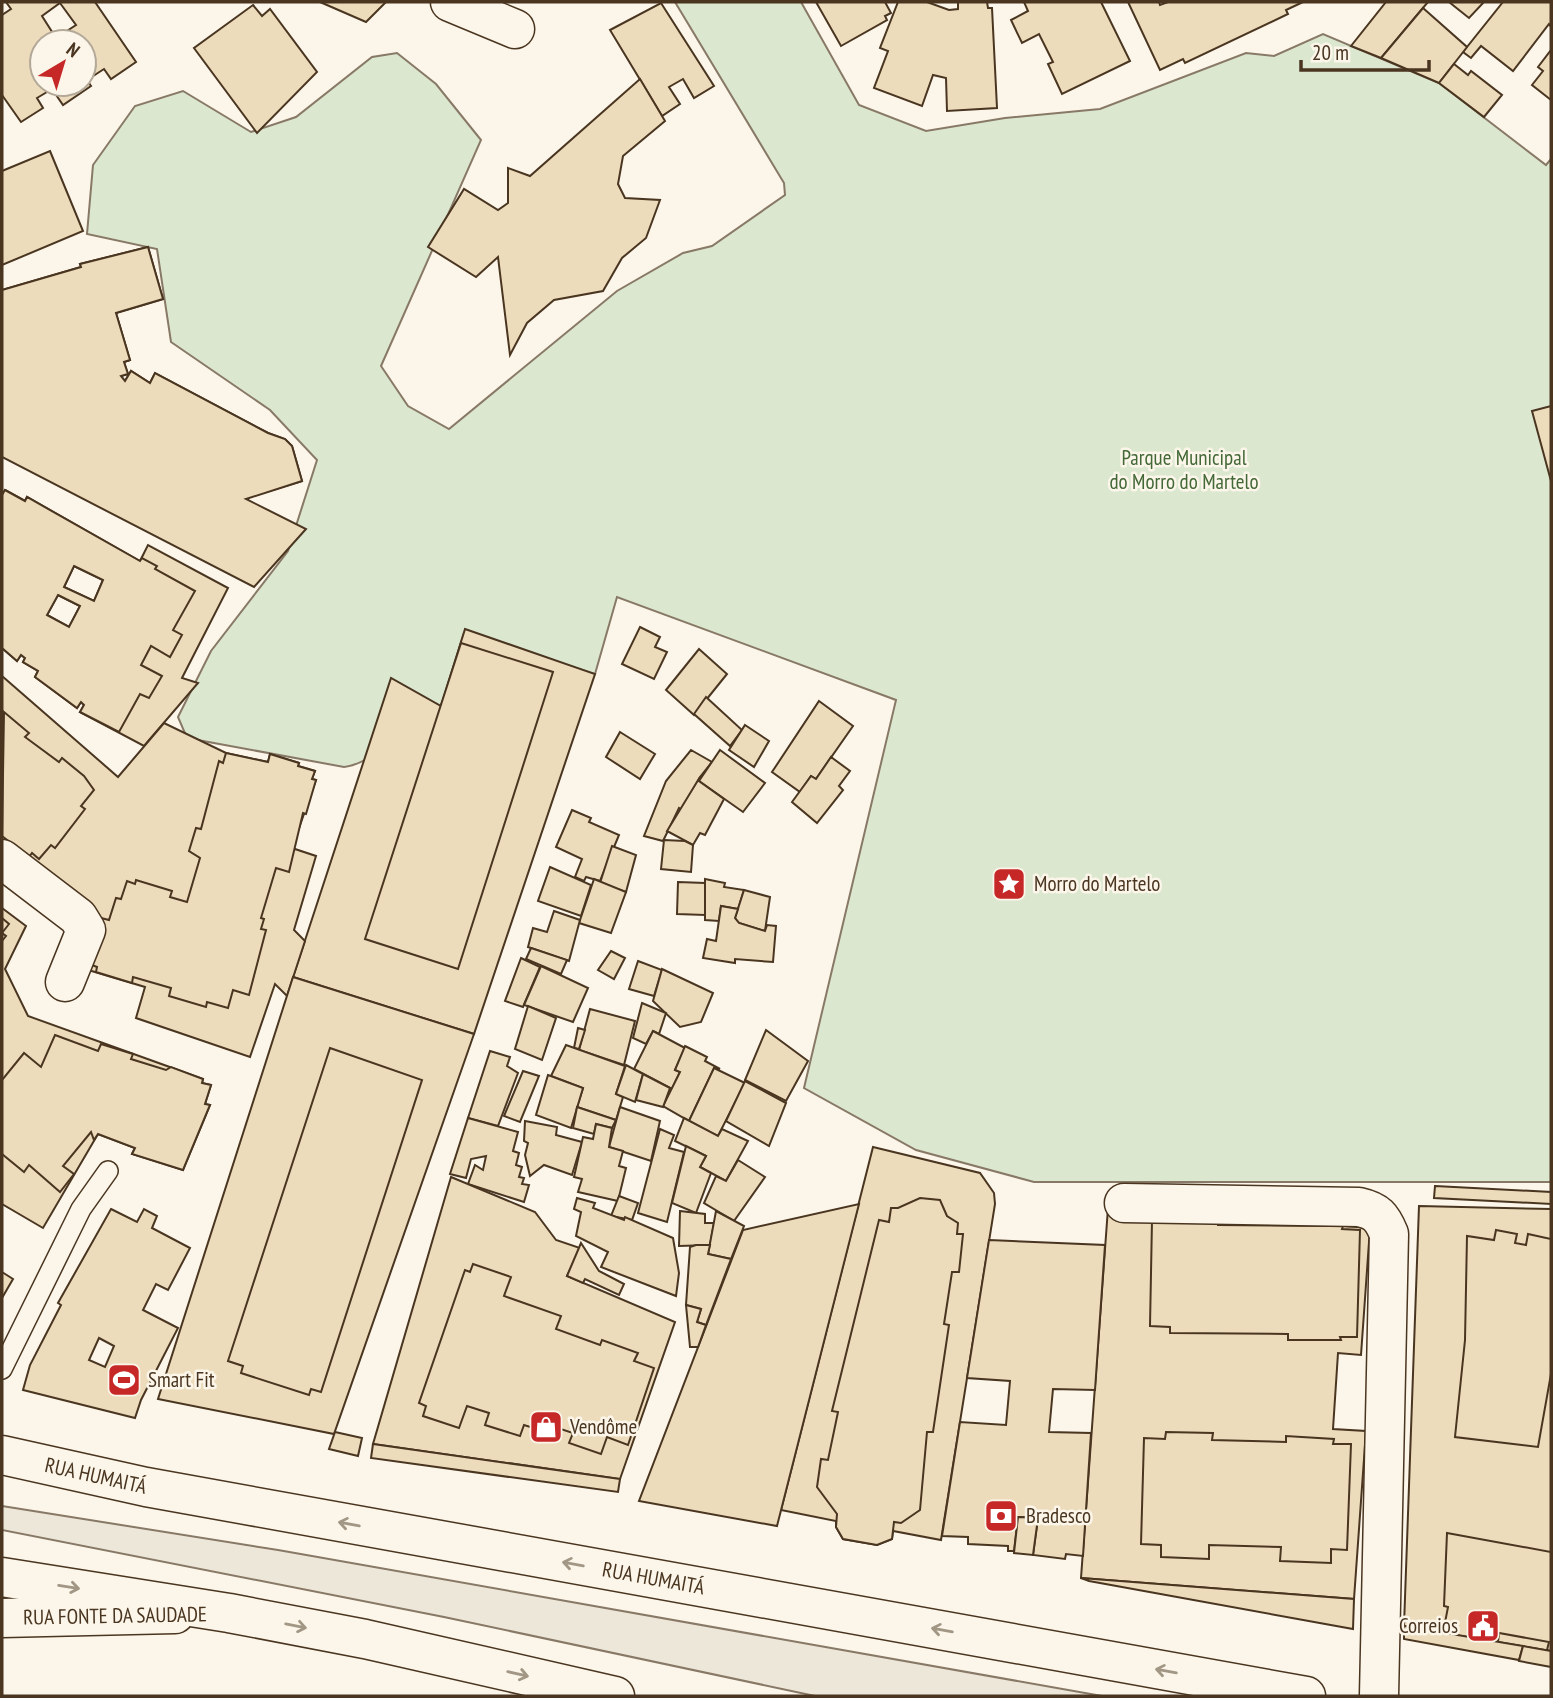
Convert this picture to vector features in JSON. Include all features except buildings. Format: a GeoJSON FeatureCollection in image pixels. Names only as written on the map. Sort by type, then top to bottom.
{"type":"FeatureCollection","features":[{"type":"Feature","properties":{"kind":"main road"},"geometry":{"type":"LineString","coordinates":[[450,2],[515,29]]}},
{"type":"Feature","properties":{"kind":"main road"},"geometry":{"type":"LineString","coordinates":[[2,859],[78,917],[86,930],[65,982]]}},
{"type":"Feature","properties":{"kind":"main road"},"geometry":{"type":"LineString","coordinates":[[1125,1203],[1359,1207],[1374,1210],[1383,1219],[1389,1234],[1379,1696]]}},
{"type":"Feature","properties":{"kind":"main road","name":"RUA HUMAITÁ"},"geometry":{"type":"LineString","coordinates":[[2,1455],[146,1487],[1306,1696]]}},
{"type":"Feature","properties":{"kind":"main road"},"geometry":{"type":"LineString","coordinates":[[2,1577],[229,1613],[365,1639],[615,1696]]}},
{"type":"Feature","properties":{"kind":"main road","name":"RUA FONTE DA SAUDADE"},"geometry":{"type":"LineString","coordinates":[[2,1618],[229,1613]]}},
{"type":"Feature","properties":{"kind":"lane"},"geometry":{"type":"LineString","coordinates":[[2,1369],[81,1209],[108,1171]]}},
{"type":"Feature","properties":{"kind":"green space","name":"Parque Municipal do Morro do Martelo"},"geometry":{"type":"Polygon","coordinates":[[[675,2],[801,2],[859,105],[926,131],[1005,118],[1100,109],[1246,53],[1274,56],[1323,34],[1439,83],[1546,165],[1551,159],[1551,1182],[1034,1182],[916,1150],[804,1088],[896,700],[617,597],[595,674],[464,633],[447,692],[440,706],[423,723],[354,765],[344,767],[187,738],[178,717],[211,651],[288,551],[317,460],[270,410],[171,342],[157,249],[87,234],[93,165],[135,106],[183,91],[251,132],[296,117],[372,57],[397,53],[436,84],[481,140],[381,366],[408,406],[449,429],[617,291],[683,253],[712,246],[785,195],[784,183],[675,2]]]}},
{"type":"Feature","properties":{"kind":"shaded area"},"geometry":{"type":"Polygon","coordinates":[[[2,1506],[278,1550],[1102,1696],[815,1696],[444,1617],[2,1530],[2,1506]]]}},
{"type":"Feature","properties":{"kind":"place","name":"Morro do Martelo"},"geometry":{"type":"Point","coordinates":[1009,884]}},
{"type":"Feature","properties":{"kind":"place","name":"Smart Fit"},"geometry":{"type":"Point","coordinates":[124,1380]}},
{"type":"Feature","properties":{"kind":"place","name":"Vendôme"},"geometry":{"type":"Point","coordinates":[546,1427]}},
{"type":"Feature","properties":{"kind":"place","name":"Bradesco"},"geometry":{"type":"Point","coordinates":[1001,1516]}},
{"type":"Feature","properties":{"kind":"place","name":"Correios"},"geometry":{"type":"Point","coordinates":[1483,1626]}}]}
